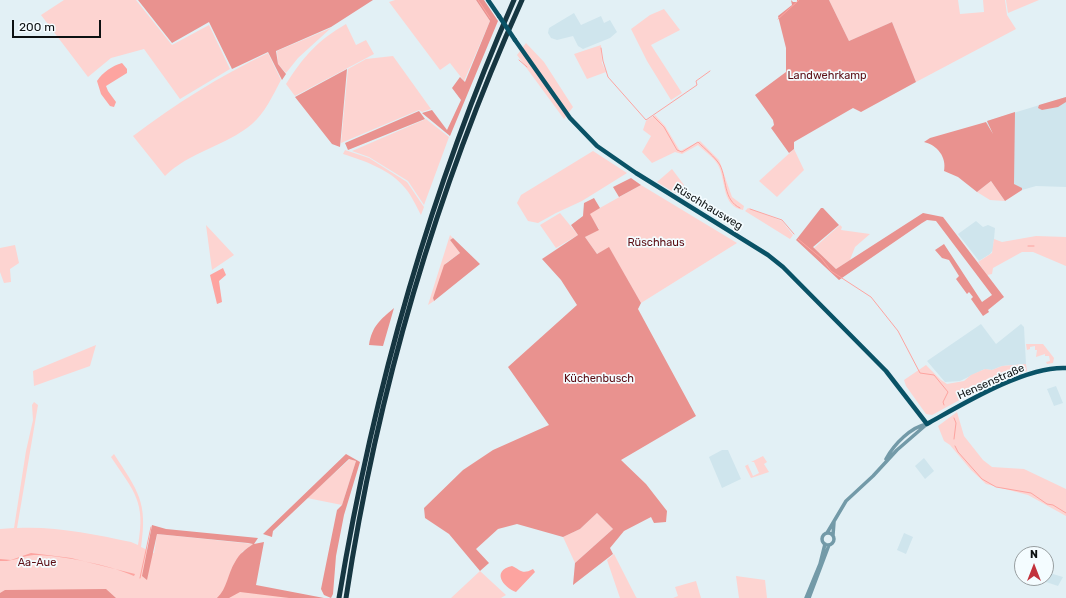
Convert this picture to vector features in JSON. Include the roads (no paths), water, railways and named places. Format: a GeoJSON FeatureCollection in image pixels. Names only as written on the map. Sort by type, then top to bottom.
{"type":"FeatureCollection","features":[{"type":"Feature","properties":{"kind":"highway"},"geometry":{"type":"LineString","coordinates":[[339,598],[364,462],[386,370],[409,290],[460,136],[514,0]]}},
{"type":"Feature","properties":{"kind":"highway"},"geometry":{"type":"LineString","coordinates":[[346,598],[371,463],[413,299],[441,208],[466,138],[504,40],[522,0]]}},
{"type":"Feature","properties":{"kind":"main road","name":"Rüschhausweg"},"geometry":{"type":"LineString","coordinates":[[488,0],[570,118],[589,139],[615,160],[762,250],[784,267],[886,371],[928,424]]}},
{"type":"Feature","properties":{"kind":"main road","name":"Hensenstraße"},"geometry":{"type":"LineString","coordinates":[[928,424],[968,401],[1005,384],[1042,371],[1066,368]]}},
{"type":"Feature","properties":{"kind":"street"},"geometry":{"type":"LineString","coordinates":[[808,598],[820,564],[824,544],[822,538],[827,533],[846,501],[873,476],[885,461],[889,453],[903,439],[919,426],[928,424]]}},
{"type":"Feature","properties":{"kind":"street"},"geometry":{"type":"LineString","coordinates":[[808,598],[829,545],[834,541],[833,535],[835,519]]}},
{"type":"Feature","properties":{"kind":"street"},"geometry":{"type":"LineString","coordinates":[[827,533],[833,535]]}},
{"type":"Feature","properties":{"kind":"street"},"geometry":{"type":"LineString","coordinates":[[824,544],[829,545]]}},
{"type":"Feature","properties":{"kind":"waterway"},"geometry":{"type":"LineString","coordinates":[[478,0],[490,18]]}},
{"type":"Feature","properties":{"kind":"waterway"},"geometry":{"type":"LineString","coordinates":[[778,19],[799,0]]}},
{"type":"Feature","properties":{"kind":"waterway"},"geometry":{"type":"LineString","coordinates":[[601,48],[608,77],[646,120],[697,85],[696,81],[710,71]]}},
{"type":"Feature","properties":{"kind":"waterway"},"geometry":{"type":"LineString","coordinates":[[519,60],[527,67]]}},
{"type":"Feature","properties":{"kind":"waterway"},"geometry":{"type":"LineString","coordinates":[[653,116],[664,127],[677,150],[682,152],[698,142],[713,156],[720,165],[728,195],[740,208]]}},
{"type":"Feature","properties":{"kind":"waterway"},"geometry":{"type":"LineString","coordinates":[[750,209],[782,220],[794,234]]}},
{"type":"Feature","properties":{"kind":"waterway"},"geometry":{"type":"LineString","coordinates":[[798,239],[821,258],[831,271],[871,297],[898,331],[920,373],[934,375],[948,392],[943,402],[944,405]]}},
{"type":"Feature","properties":{"kind":"waterway"},"geometry":{"type":"LineString","coordinates":[[1028,246],[1034,246]]}},
{"type":"Feature","properties":{"kind":"waterway"},"geometry":{"type":"LineString","coordinates":[[954,418],[956,423],[954,439]]}},
{"type":"Feature","properties":{"kind":"waterway"},"geometry":{"type":"LineString","coordinates":[[955,446],[958,452],[982,479],[996,487],[1031,493],[1047,504],[1053,505],[1066,513]]}},
{"type":"Feature","properties":{"kind":"waterway"},"geometry":{"type":"LineString","coordinates":[[140,578],[151,527]]}},
{"type":"Feature","properties":{"kind":"park label","name":"Landwehrkamp"},"geometry":{"type":"Point","coordinates":[827,76]}},
{"type":"Feature","properties":{"kind":"park label","name":"Rüschhaus"},"geometry":{"type":"Point","coordinates":[656,243]}},
{"type":"Feature","properties":{"kind":"park label","name":"Küchenbusch"},"geometry":{"type":"Point","coordinates":[599,379]}},
{"type":"Feature","properties":{"kind":"park label","name":"Aa-Aue"},"geometry":{"type":"Point","coordinates":[37,563]}}]}
